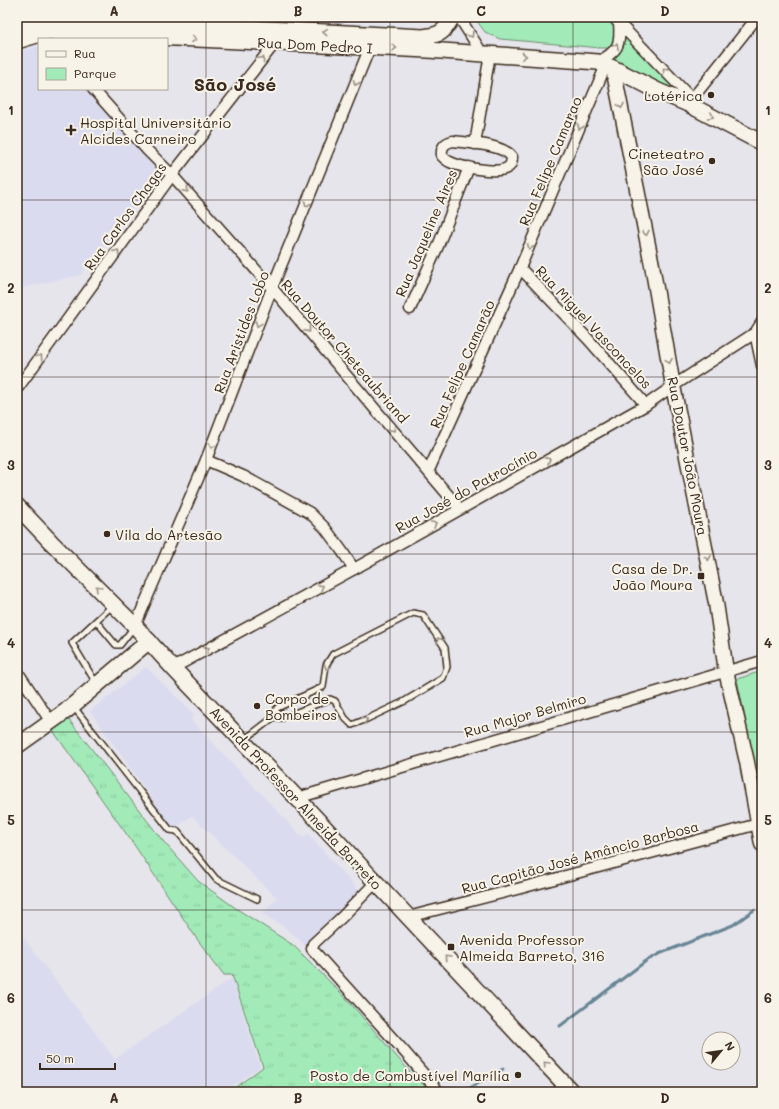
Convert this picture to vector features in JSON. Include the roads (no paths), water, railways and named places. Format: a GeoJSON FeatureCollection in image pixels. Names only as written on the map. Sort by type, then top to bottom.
{"type":"FeatureCollection","features":[{"type":"Feature","properties":{"kind":"main road"},"geometry":{"type":"LineString","coordinates":[[17,28],[129,22],[423,37],[434,36],[442,33],[452,17]]}},
{"type":"Feature","properties":{"kind":"main road","name":"Rua Dom Pedro I"},"geometry":{"type":"LineString","coordinates":[[17,41],[46,27],[275,43],[486,53],[606,65]]}},
{"type":"Feature","properties":{"kind":"main road"},"geometry":{"type":"LineString","coordinates":[[606,65],[658,91],[690,101],[762,143]]}},
{"type":"Feature","properties":{"kind":"main road","name":"Rua Doutor João Moura"},"geometry":{"type":"LineString","coordinates":[[606,65],[652,265],[673,386],[715,595],[726,671],[747,762],[762,844]]}},
{"type":"Feature","properties":{"kind":"main road","name":"Avenida Professor Almeida Barreto"},"geometry":{"type":"LineString","coordinates":[[17,506],[135,626],[376,882],[563,1088]]}},
{"type":"Feature","properties":{"kind":"main road"},"geometry":{"type":"LineString","coordinates":[[17,746],[72,706],[149,641]]}},
{"type":"Feature","properties":{"kind":"street"},"geometry":{"type":"LineString","coordinates":[[459,17],[486,53],[474,144]]}},
{"type":"Feature","properties":{"kind":"street"},"geometry":{"type":"LineString","coordinates":[[616,20],[690,101],[754,20]]}},
{"type":"Feature","properties":{"kind":"street"},"geometry":{"type":"LineString","coordinates":[[606,65],[609,56],[616,49],[620,36],[616,20]]}},
{"type":"Feature","properties":{"kind":"street","name":"Rua Carlos Chagas"},"geometry":{"type":"LineString","coordinates":[[17,389],[172,175],[275,43]]}},
{"type":"Feature","properties":{"kind":"street","name":"Rua Aristides Lobo"},"geometry":{"type":"LineString","coordinates":[[135,626],[206,460],[272,288],[370,47]]}},
{"type":"Feature","properties":{"kind":"street","name":"Rua Felipe Camarao"},"geometry":{"type":"LineString","coordinates":[[520,268],[606,65]]}},
{"type":"Feature","properties":{"kind":"street","name":"Rua Doutor Cheteaubriand"},"geometry":{"type":"LineString","coordinates":[[94,90],[147,150],[172,175],[272,288],[429,470],[460,509]]}},
{"type":"Feature","properties":{"kind":"street","name":"Rua Jaqueline Aires"},"geometry":{"type":"LineString","coordinates":[[453,141],[474,144],[506,151],[512,158],[510,165],[506,169],[500,170],[469,168],[451,163],[442,156],[441,150],[447,143],[453,141]]}},
{"type":"Feature","properties":{"kind":"street","name":"Rua Jaqueline Aires"},"geometry":{"type":"LineString","coordinates":[[410,309],[438,246],[469,168]]}},
{"type":"Feature","properties":{"kind":"street","name":"Rua Miguel Vasconcelos"},"geometry":{"type":"LineString","coordinates":[[520,268],[588,339],[646,405]]}},
{"type":"Feature","properties":{"kind":"street","name":"Rua Felipe Camarão"},"geometry":{"type":"LineString","coordinates":[[429,470],[520,268]]}},
{"type":"Feature","properties":{"kind":"street","name":"Rua José do Patrocínio"},"geometry":{"type":"LineString","coordinates":[[173,668],[354,569],[646,405],[755,333],[762,322]]}},
{"type":"Feature","properties":{"kind":"street"},"geometry":{"type":"LineString","coordinates":[[755,333],[762,366]]}},
{"type":"Feature","properties":{"kind":"street"},"geometry":{"type":"LineString","coordinates":[[206,460],[243,476],[293,502],[310,513],[325,528],[354,569]]}},
{"type":"Feature","properties":{"kind":"street","name":"Rua Major Belmiro"},"geometry":{"type":"LineString","coordinates":[[297,798],[762,661]]}},
{"type":"Feature","properties":{"kind":"street"},"geometry":{"type":"LineString","coordinates":[[17,671],[51,722]]}},
{"type":"Feature","properties":{"kind":"street","name":"Rua Capitão José Amâncio Barbosa"},"geometry":{"type":"LineString","coordinates":[[408,917],[758,824]]}},
{"type":"Feature","properties":{"kind":"street"},"geometry":{"type":"LineString","coordinates":[[376,882],[313,944],[312,949],[439,1092]]}},
{"type":"Feature","properties":{"kind":"lane"},"geometry":{"type":"LineString","coordinates":[[98,684],[72,644],[114,605]]}},
{"type":"Feature","properties":{"kind":"lane"},"geometry":{"type":"LineString","coordinates":[[243,741],[274,717],[277,708],[323,687],[326,665],[333,654],[413,613],[423,615],[445,648],[448,667],[443,678],[405,701],[367,719],[352,725],[345,718],[335,701],[330,699],[282,718],[274,717]]}},
{"type":"Feature","properties":{"kind":"lane"},"geometry":{"type":"LineString","coordinates":[[96,621],[118,646],[135,626]]}},
{"type":"Feature","properties":{"kind":"lane"},"geometry":{"type":"LineString","coordinates":[[72,706],[170,830],[177,831],[216,879],[257,899]]}},
{"type":"Feature","properties":{"kind":"waterway"},"geometry":{"type":"LineString","coordinates":[[560,1026],[646,961],[659,954],[733,925],[754,910]]}},
{"type":"Feature","properties":{"kind":"waterway"},"geometry":{"type":"LineString","coordinates":[[463,1092],[503,1069]]}},
{"type":"Feature","properties":{"kind":"place","name":"Lotérica"},"geometry":{"type":"Point","coordinates":[711,95]}},
{"type":"Feature","properties":{"kind":"place","name":"Hospital Universitário Alcides Carneiro"},"geometry":{"type":"Point","coordinates":[71,130]}},
{"type":"Feature","properties":{"kind":"place","name":"Cineteatro São José"},"geometry":{"type":"Point","coordinates":[712,161]}},
{"type":"Feature","properties":{"kind":"place","name":"Vila do Artesão"},"geometry":{"type":"Point","coordinates":[107,534]}},
{"type":"Feature","properties":{"kind":"place","name":"Casa de Dr. João Moura"},"geometry":{"type":"Point","coordinates":[701,576]}},
{"type":"Feature","properties":{"kind":"place","name":"Corpo de Bombeiros"},"geometry":{"type":"Point","coordinates":[257,706]}},
{"type":"Feature","properties":{"kind":"place","name":"Avenida Professor Almeida Barreto, 316"},"geometry":{"type":"Point","coordinates":[451,947]}},
{"type":"Feature","properties":{"kind":"place","name":"Posto de Combustível Marília"},"geometry":{"type":"Point","coordinates":[518,1075]}},
{"type":"Feature","properties":{"kind":"district","name":"São José"},"geometry":{"type":"Point","coordinates":[235,84]}}]}
